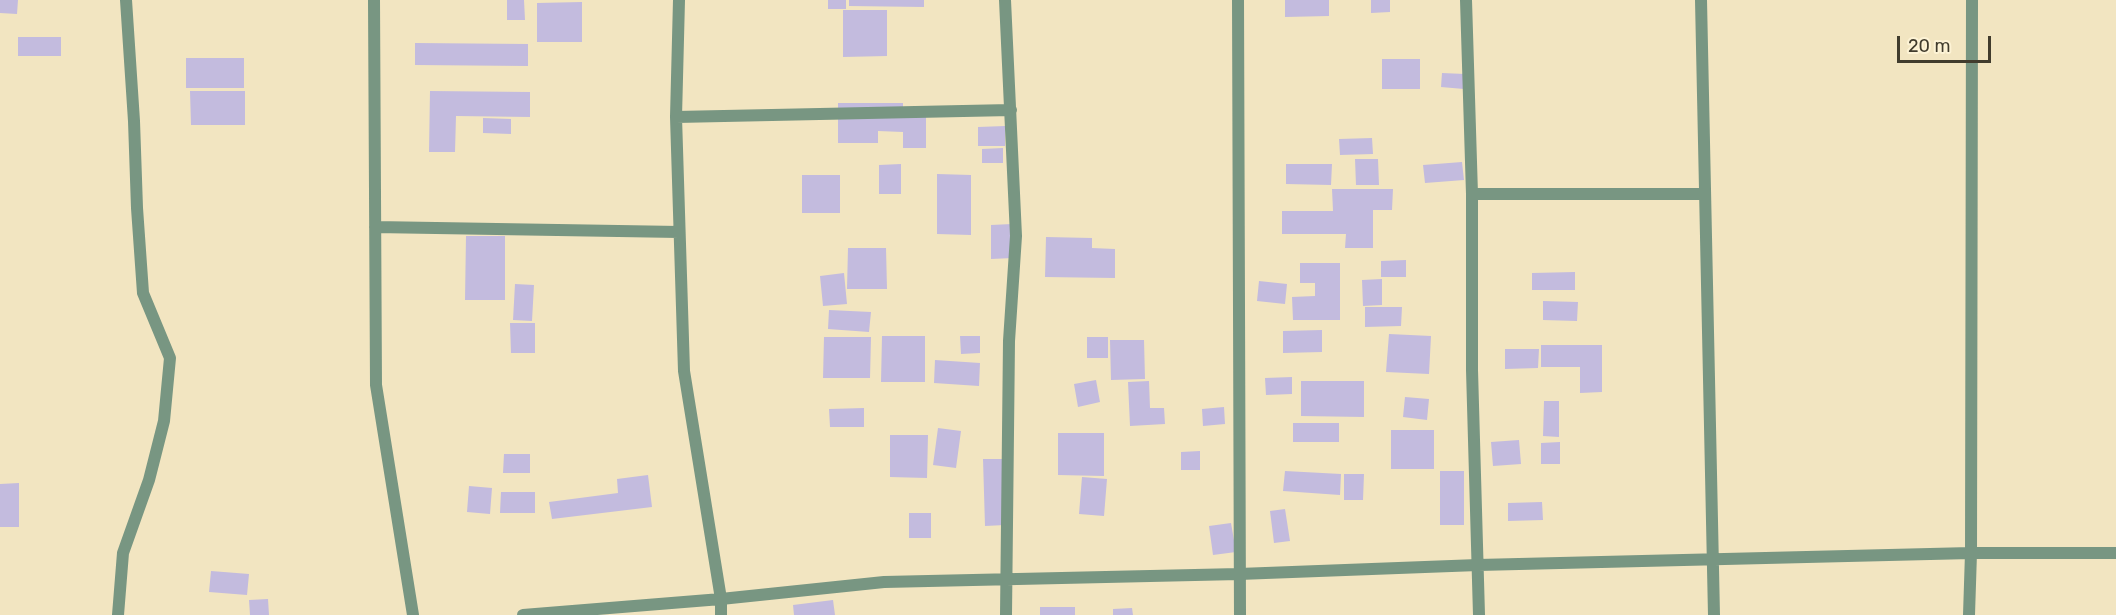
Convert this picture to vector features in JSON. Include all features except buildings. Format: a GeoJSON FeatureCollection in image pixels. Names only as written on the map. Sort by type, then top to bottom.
{"type":"FeatureCollection","features":[{"type":"Feature","properties":{"kind":"street"},"geometry":{"type":"LineString","coordinates":[[118,615],[123,553],[149,480],[164,421],[170,358],[143,292],[136,208],[134,121],[126,0]]}},
{"type":"Feature","properties":{"kind":"street"},"geometry":{"type":"LineString","coordinates":[[375,0],[376,385],[413,615]]}},
{"type":"Feature","properties":{"kind":"street"},"geometry":{"type":"LineString","coordinates":[[679,0],[676,117],[684,371],[721,599],[721,615]]}},
{"type":"Feature","properties":{"kind":"street"},"geometry":{"type":"LineString","coordinates":[[1005,0],[1016,236],[1009,341],[1006,615]]}},
{"type":"Feature","properties":{"kind":"street"},"geometry":{"type":"LineString","coordinates":[[1238,0],[1240,615]]}},
{"type":"Feature","properties":{"kind":"street"},"geometry":{"type":"LineString","coordinates":[[1466,0],[1472,194],[1472,370],[1479,615]]}},
{"type":"Feature","properties":{"kind":"street"},"geometry":{"type":"LineString","coordinates":[[1701,0],[1714,615]]}},
{"type":"Feature","properties":{"kind":"street"},"geometry":{"type":"LineString","coordinates":[[1969,615],[1972,0]]}},
{"type":"Feature","properties":{"kind":"street"},"geometry":{"type":"LineString","coordinates":[[676,117],[1011,110]]}},
{"type":"Feature","properties":{"kind":"street"},"geometry":{"type":"LineString","coordinates":[[1472,194],[1704,194]]}},
{"type":"Feature","properties":{"kind":"street"},"geometry":{"type":"LineString","coordinates":[[375,227],[679,232]]}},
{"type":"Feature","properties":{"kind":"street"},"geometry":{"type":"LineString","coordinates":[[523,615],[721,599],[884,582],[1971,553],[2116,553]]}}]}
